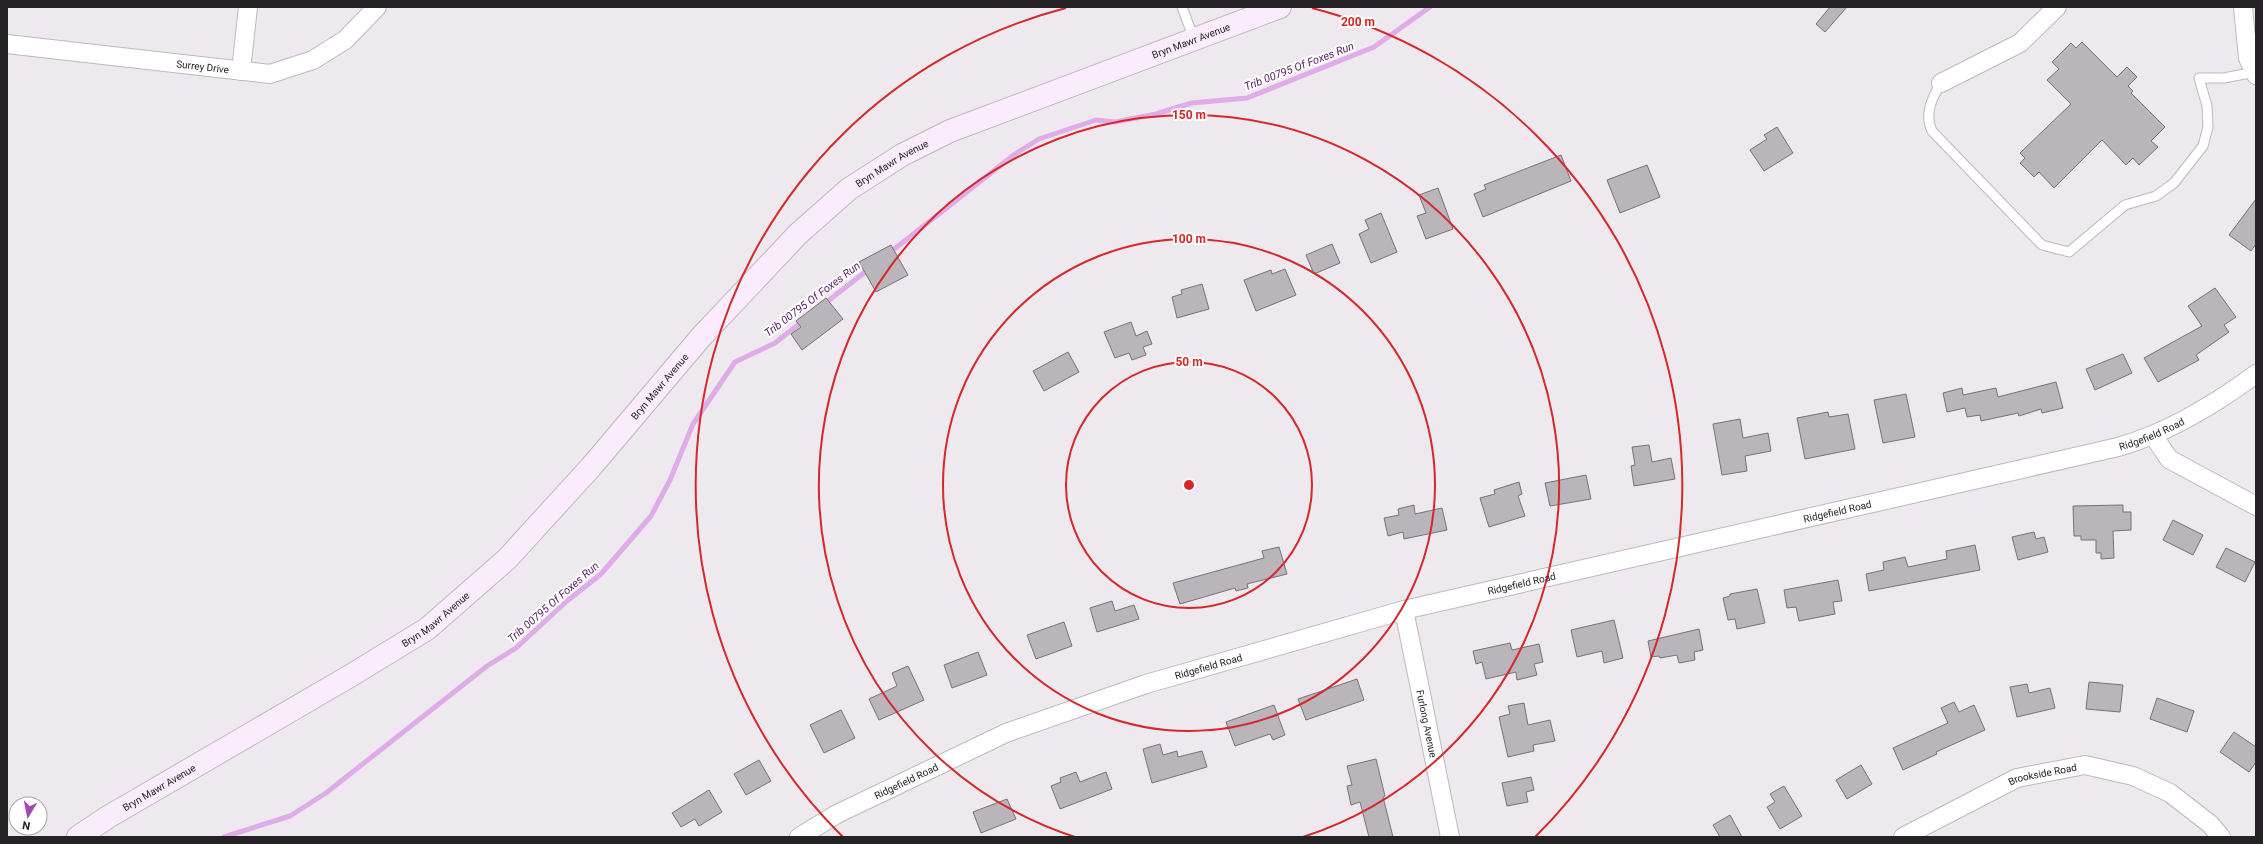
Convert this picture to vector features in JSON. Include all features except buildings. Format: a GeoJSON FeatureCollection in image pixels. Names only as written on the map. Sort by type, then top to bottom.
{"type":"FeatureCollection","features":[{"type":"Feature","properties":{"kind":"main road","name":"Bryn Mawr Avenue"},"geometry":{"type":"LineString","coordinates":[[78,837],[108,817],[350,676],[427,628],[507,559],[591,467],[729,306],[798,234],[849,189],[902,155],[950,131],[1280,7]]}},
{"type":"Feature","properties":{"kind":"street"},"geometry":{"type":"LineString","coordinates":[[241,71],[248,7]]}},
{"type":"Feature","properties":{"kind":"street","name":"Surrey Drive"},"geometry":{"type":"LineString","coordinates":[[7,44],[270,74],[313,60],[345,40],[377,7]]}},
{"type":"Feature","properties":{"kind":"street"},"geometry":{"type":"LineString","coordinates":[[1941,83],[2020,43],[2057,7]]}},
{"type":"Feature","properties":{"kind":"street"},"geometry":{"type":"LineString","coordinates":[[2244,7],[2248,58],[2255,74]]}},
{"type":"Feature","properties":{"kind":"street","name":"Ridgefield Road"},"geometry":{"type":"LineString","coordinates":[[799,837],[837,814],[1006,733],[1146,684],[1404,610],[2118,447],[2153,435],[2190,417],[2256,374]]}},
{"type":"Feature","properties":{"kind":"street"},"geometry":{"type":"LineString","coordinates":[[2153,435],[2169,459],[2256,506]]}},
{"type":"Feature","properties":{"kind":"street","name":"Furlong Avenue"},"geometry":{"type":"LineString","coordinates":[[1404,610],[1450,837]]}},
{"type":"Feature","properties":{"kind":"street","name":"Brookside Road"},"geometry":{"type":"LineString","coordinates":[[1903,837],[2017,778],[2085,765],[2133,776],[2170,793],[2210,824],[2221,837]]}},
{"type":"Feature","properties":{"kind":"lane"},"geometry":{"type":"LineString","coordinates":[[1182,7],[1194,39]]}},
{"type":"Feature","properties":{"kind":"lane"},"geometry":{"type":"LineString","coordinates":[[1941,83],[1929,107],[1928,124],[1932,131],[2042,245],[2069,252],[2125,205],[2156,196],[2174,183],[2203,146],[2208,127],[2207,106],[2199,78],[2224,78],[2255,74]]}},
{"type":"Feature","properties":{"kind":"waterway","name":"Trib 00795 Of Foxes Run"},"geometry":{"type":"LineString","coordinates":[[888,254],[1015,154],[1039,139],[1096,120],[1115,122],[1156,114],[1192,103],[1247,98],[1374,47],[1430,7]]}},
{"type":"Feature","properties":{"kind":"waterway","name":"Trib 00795 Of Foxes Run"},"geometry":{"type":"LineString","coordinates":[[824,304],[869,269]]}},
{"type":"Feature","properties":{"kind":"waterway","name":"Trib 00795 Of Foxes Run"},"geometry":{"type":"LineString","coordinates":[[224,837],[290,816],[326,793],[487,666],[516,648],[567,601],[601,574],[651,516],[670,480],[693,424],[735,362],[775,343],[803,321]]}}]}
